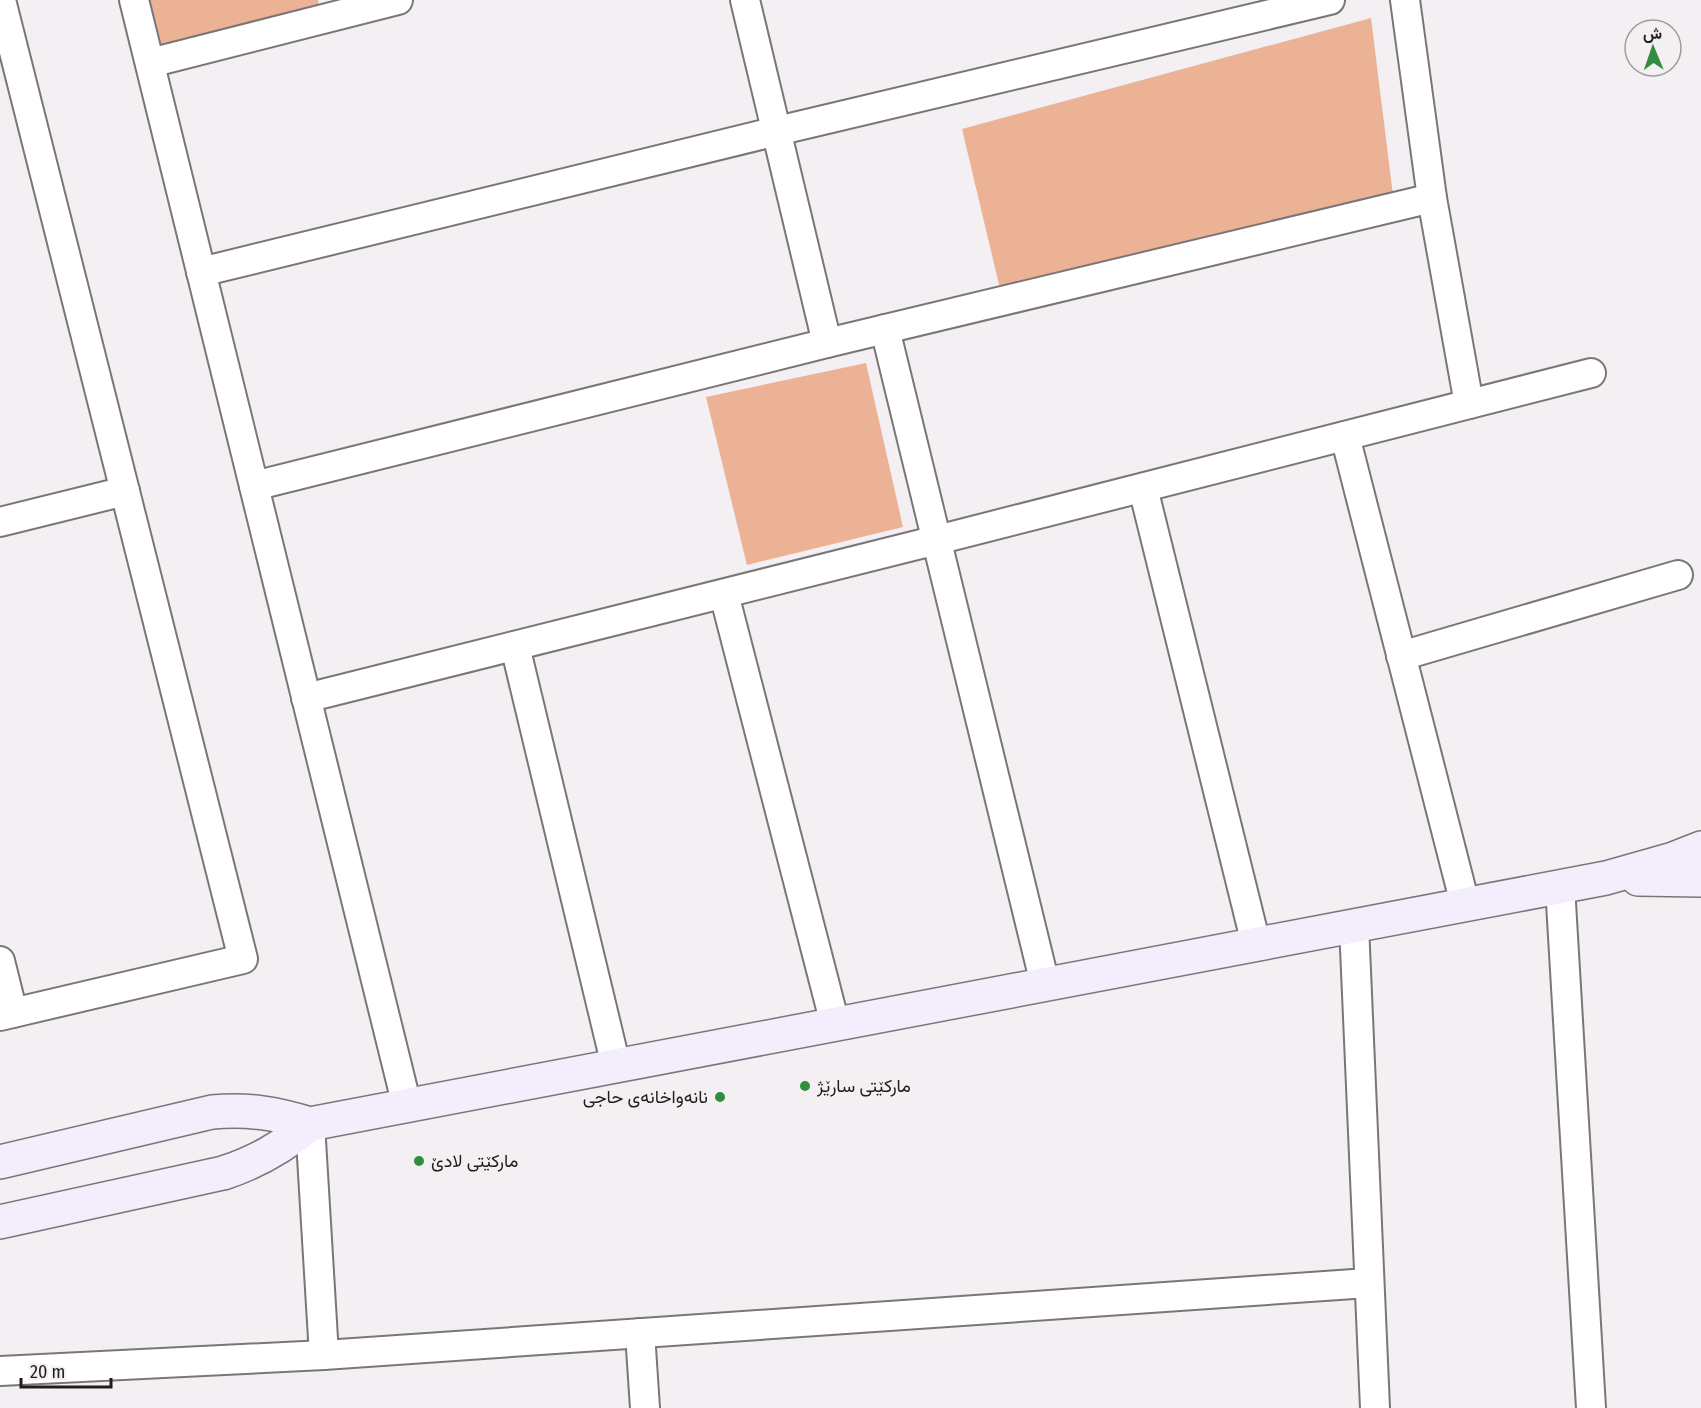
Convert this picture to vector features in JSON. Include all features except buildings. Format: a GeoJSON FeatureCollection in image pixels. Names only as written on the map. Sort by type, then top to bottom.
{"type":"FeatureCollection","features":[{"type":"Feature","properties":{"kind":"street"},"geometry":{"type":"LineString","coordinates":[[0,961],[6,1014],[243,959],[125,491],[5,39],[1,0]]}},
{"type":"Feature","properties":{"kind":"street"},"geometry":{"type":"LineString","coordinates":[[134,0],[407,1106]]}},
{"type":"Feature","properties":{"kind":"street"},"geometry":{"type":"LineString","coordinates":[[150,63],[353,6],[398,0]]}},
{"type":"Feature","properties":{"kind":"street"},"geometry":{"type":"LineString","coordinates":[[745,0],[828,343]]}},
{"type":"Feature","properties":{"kind":"street"},"geometry":{"type":"LineString","coordinates":[[201,272],[777,131],[1330,0]]}},
{"type":"Feature","properties":{"kind":"street"},"geometry":{"type":"LineString","coordinates":[[1406,0],[1432,198],[1469,405]]}},
{"type":"Feature","properties":{"kind":"street"},"geometry":{"type":"LineString","coordinates":[[254,486],[885,329],[1432,198]]}},
{"type":"Feature","properties":{"kind":"street"},"geometry":{"type":"LineString","coordinates":[[885,329],[1045,984]]}},
{"type":"Feature","properties":{"kind":"street"},"geometry":{"type":"LineString","coordinates":[[306,698],[1591,373]]}},
{"type":"Feature","properties":{"kind":"street"},"geometry":{"type":"LineString","coordinates":[[1345,436],[1465,904]]}},
{"type":"Feature","properties":{"kind":"street"},"geometry":{"type":"LineString","coordinates":[[1143,488],[1256,944]]}},
{"type":"Feature","properties":{"kind":"street"},"geometry":{"type":"LineString","coordinates":[[0,522],[125,491]]}},
{"type":"Feature","properties":{"kind":"street"},"geometry":{"type":"LineString","coordinates":[[1401,656],[1678,575]]}},
{"type":"Feature","properties":{"kind":"street"},"geometry":{"type":"LineString","coordinates":[[724,594],[835,1024]]}},
{"type":"Feature","properties":{"kind":"street"},"geometry":{"type":"LineString","coordinates":[[515,646],[616,1066]]}},
{"type":"Feature","properties":{"kind":"street"},"geometry":{"type":"LineString","coordinates":[[0,1162],[212,1112],[262,1111],[310,1124],[1606,878],[1673,859],[1701,848]]}},
{"type":"Feature","properties":{"kind":"street"},"geometry":{"type":"LineString","coordinates":[[1606,878],[1701,880]]}},
{"type":"Feature","properties":{"kind":"street"},"geometry":{"type":"LineString","coordinates":[[1560,886],[1591,1408]]}},
{"type":"Feature","properties":{"kind":"street"},"geometry":{"type":"LineString","coordinates":[[1354,925],[1375,1408]]}},
{"type":"Feature","properties":{"kind":"street"},"geometry":{"type":"LineString","coordinates":[[0,1222],[223,1173],[270,1154],[291,1141],[310,1124]]}},
{"type":"Feature","properties":{"kind":"street"},"geometry":{"type":"LineString","coordinates":[[310,1124],[324,1355]]}},
{"type":"Feature","properties":{"kind":"street"},"geometry":{"type":"LineString","coordinates":[[0,1371],[324,1355],[1368,1283]]}},
{"type":"Feature","properties":{"kind":"street"},"geometry":{"type":"LineString","coordinates":[[640,1333],[645,1408]]}},
{"type":"Feature","properties":{"kind":"shaded area"},"geometry":{"type":"Polygon","coordinates":[[[144,0],[318,0],[319,6],[155,46],[144,0]]]}},
{"type":"Feature","properties":{"kind":"shaded area"},"geometry":{"type":"Polygon","coordinates":[[[1371,18],[1393,195],[1001,293],[962,129],[1371,18]]]}},
{"type":"Feature","properties":{"kind":"shaded area"},"geometry":{"type":"Polygon","coordinates":[[[866,363],[903,527],[747,565],[706,397],[866,363]]]}},
{"type":"Feature","properties":{"kind":"place","name":"مارکێتی سارێژ"},"geometry":{"type":"Point","coordinates":[805,1086]}},
{"type":"Feature","properties":{"kind":"place","name":"نانەواخانەی حاجی"},"geometry":{"type":"Point","coordinates":[720,1097]}},
{"type":"Feature","properties":{"kind":"place","name":"ماركێتی لادێ"},"geometry":{"type":"Point","coordinates":[419,1161]}}]}
